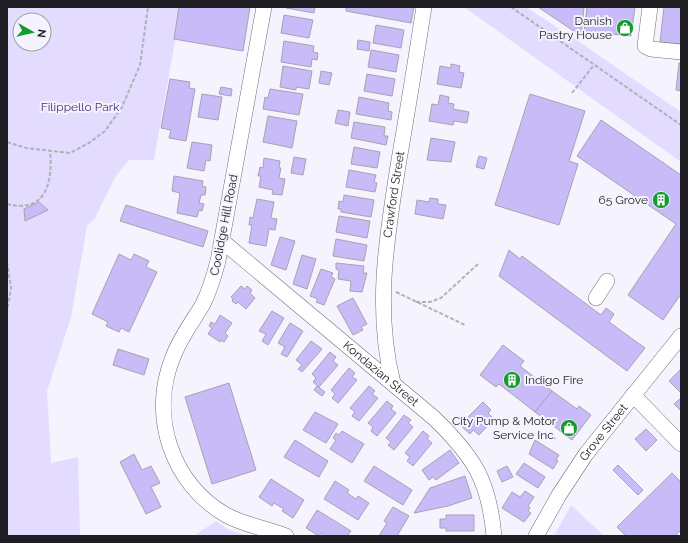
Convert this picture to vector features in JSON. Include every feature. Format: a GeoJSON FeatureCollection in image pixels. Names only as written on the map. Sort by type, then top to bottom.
{"type":"FeatureCollection","features":[{"type":"Feature","properties":{"kind":"street","name":"Coolidge Hill Road"},"geometry":{"type":"LineString","coordinates":[[264,7],[222,241],[210,289],[173,355],[168,368],[165,382],[163,412],[168,444],[181,473],[190,486],[214,507],[235,519],[286,536]]}},
{"type":"Feature","properties":{"kind":"street","name":"Crawford Street"},"geometry":{"type":"LineString","coordinates":[[393,383],[384,337],[382,284],[386,238],[424,7]]}},
{"type":"Feature","properties":{"kind":"street"},"geometry":{"type":"LineString","coordinates":[[650,7],[645,46],[651,49],[681,52]]}},
{"type":"Feature","properties":{"kind":"street","name":"Kondazian Street"},"geometry":{"type":"LineString","coordinates":[[222,241],[393,383],[455,438],[477,466],[486,490],[493,516],[494,536]]}},
{"type":"Feature","properties":{"kind":"street"},"geometry":{"type":"LineString","coordinates":[[596,298],[607,282]]}},
{"type":"Feature","properties":{"kind":"street","name":"Grove Street"},"geometry":{"type":"LineString","coordinates":[[536,536],[572,474],[603,432],[681,336]]}},
{"type":"Feature","properties":{"kind":"street"},"geometry":{"type":"LineString","coordinates":[[633,395],[681,444]]}},
{"type":"Feature","properties":{"kind":"path"},"geometry":{"type":"LineString","coordinates":[[7,142],[26,148],[70,153],[89,143],[105,131],[122,107],[140,65],[148,7]]}},
{"type":"Feature","properties":{"kind":"path"},"geometry":{"type":"LineString","coordinates":[[511,7],[681,125]]}},
{"type":"Feature","properties":{"kind":"path"},"geometry":{"type":"LineString","coordinates":[[572,92],[594,65]]}},
{"type":"Feature","properties":{"kind":"path"},"geometry":{"type":"LineString","coordinates":[[7,204],[17,206],[30,205],[35,203],[43,196],[48,186],[52,162],[50,151]]}},
{"type":"Feature","properties":{"kind":"path"},"geometry":{"type":"LineString","coordinates":[[7,262],[11,288],[7,312]]}},
{"type":"Feature","properties":{"kind":"path"},"geometry":{"type":"LineString","coordinates":[[415,302],[430,302],[441,298],[478,264]]}},
{"type":"Feature","properties":{"kind":"path"},"geometry":{"type":"LineString","coordinates":[[393,290],[465,325]]}},
{"type":"Feature","properties":{"kind":"green space","name":"Filippello Park"},"geometry":{"type":"Polygon","coordinates":[[[7,7],[181,7],[154,160],[129,160],[115,177],[95,218],[87,226],[71,317],[47,391],[51,463],[78,457],[80,536],[7,536],[7,7]]]}},
{"type":"Feature","properties":{"kind":"green space"},"geometry":{"type":"Polygon","coordinates":[[[464,7],[526,7],[681,112],[681,162],[464,7]]]}},
{"type":"Feature","properties":{"kind":"green space"},"geometry":{"type":"Polygon","coordinates":[[[571,505],[604,536],[554,536],[571,505]]]}},
{"type":"Feature","properties":{"kind":"green space"},"geometry":{"type":"Polygon","coordinates":[[[216,521],[229,530],[247,536],[194,536],[216,521]]]}},
{"type":"Feature","properties":{"kind":"building"},"geometry":{"type":"Polygon","coordinates":[[[179,7],[250,7],[243,51],[174,39],[179,7]]]}},
{"type":"Feature","properties":{"kind":"building"},"geometry":{"type":"Polygon","coordinates":[[[286,7],[315,7],[314,13],[286,7]]]}},
{"type":"Feature","properties":{"kind":"building"},"geometry":{"type":"Polygon","coordinates":[[[346,7],[414,7],[411,23],[346,11],[346,7]]]}},
{"type":"Feature","properties":{"kind":"building"},"geometry":{"type":"Polygon","coordinates":[[[538,7],[584,7],[581,36],[538,7]]]}},
{"type":"Feature","properties":{"kind":"building"},"geometry":{"type":"Polygon","coordinates":[[[587,7],[635,7],[631,36],[584,31],[587,7]]]}},
{"type":"Feature","properties":{"kind":"building"},"geometry":{"type":"Polygon","coordinates":[[[664,7],[681,7],[681,44],[660,42],[664,7]]]}},
{"type":"Feature","properties":{"kind":"building"},"geometry":{"type":"Polygon","coordinates":[[[284,15],[313,20],[309,38],[281,33],[284,15]]]}},
{"type":"Feature","properties":{"kind":"building"},"geometry":{"type":"Polygon","coordinates":[[[376,25],[404,30],[401,48],[373,43],[376,25]]]}},
{"type":"Feature","properties":{"kind":"building"},"geometry":{"type":"Polygon","coordinates":[[[358,40],[370,42],[369,51],[357,49],[358,40]]]}},
{"type":"Feature","properties":{"kind":"building"},"geometry":{"type":"Polygon","coordinates":[[[284,41],[314,46],[313,52],[318,53],[317,60],[312,59],[311,67],[281,62],[284,41]]]}},
{"type":"Feature","properties":{"kind":"building"},"geometry":{"type":"Polygon","coordinates":[[[371,50],[399,55],[396,72],[368,67],[371,50]]]}},
{"type":"Feature","properties":{"kind":"building"},"geometry":{"type":"Polygon","coordinates":[[[679,63],[681,63],[681,91],[676,90],[679,63]]]}},
{"type":"Feature","properties":{"kind":"building"},"geometry":{"type":"Polygon","coordinates":[[[451,64],[460,66],[459,72],[464,73],[461,88],[437,84],[440,66],[451,68],[451,64]]]}},
{"type":"Feature","properties":{"kind":"building"},"geometry":{"type":"Polygon","coordinates":[[[283,66],[312,71],[309,89],[296,87],[296,90],[280,87],[283,66]]]}},
{"type":"Feature","properties":{"kind":"building"},"geometry":{"type":"Polygon","coordinates":[[[321,71],[332,73],[329,85],[319,83],[321,71]]]}},
{"type":"Feature","properties":{"kind":"building"},"geometry":{"type":"Polygon","coordinates":[[[367,74],[395,79],[392,96],[364,91],[367,74]]]}},
{"type":"Feature","properties":{"kind":"building"},"geometry":{"type":"Polygon","coordinates":[[[170,79],[190,82],[189,88],[195,89],[186,141],[169,138],[171,130],[161,128],[170,79]]]}},
{"type":"Feature","properties":{"kind":"building"},"geometry":{"type":"Polygon","coordinates":[[[221,87],[232,89],[231,96],[219,94],[221,87]]]}},
{"type":"Feature","properties":{"kind":"building"},"geometry":{"type":"Polygon","coordinates":[[[270,89],[303,94],[299,115],[263,109],[265,97],[268,98],[270,89]]]}},
{"type":"Feature","properties":{"kind":"building"},"geometry":{"type":"Polygon","coordinates":[[[202,94],[222,97],[218,120],[198,117],[202,94]]]}},
{"type":"Feature","properties":{"kind":"building"},"geometry":{"type":"Polygon","coordinates":[[[530,94],[585,111],[569,161],[578,164],[559,225],[495,205],[530,94]]]}},
{"type":"Feature","properties":{"kind":"building"},"geometry":{"type":"Polygon","coordinates":[[[440,95],[449,97],[448,103],[454,104],[453,109],[469,112],[467,123],[454,121],[453,125],[429,121],[432,104],[438,105],[440,95]]]}},
{"type":"Feature","properties":{"kind":"building"},"geometry":{"type":"Polygon","coordinates":[[[359,97],[389,103],[388,111],[392,112],[391,120],[356,114],[359,97]]]}},
{"type":"Feature","properties":{"kind":"building"},"geometry":{"type":"Polygon","coordinates":[[[338,110],[350,112],[348,126],[335,123],[338,110]]]}},
{"type":"Feature","properties":{"kind":"building"},"geometry":{"type":"Polygon","coordinates":[[[268,116],[297,121],[292,148],[263,142],[268,116]]]}},
{"type":"Feature","properties":{"kind":"building","name":"65 Grove"},"geometry":{"type":"Polygon","coordinates":[[[601,120],[681,175],[681,294],[663,320],[628,295],[676,224],[577,156],[601,120]]]}},
{"type":"Feature","properties":{"kind":"building"},"geometry":{"type":"Polygon","coordinates":[[[354,122],[385,127],[384,136],[388,136],[386,145],[351,138],[354,122]]]}},
{"type":"Feature","properties":{"kind":"building"},"geometry":{"type":"Polygon","coordinates":[[[431,138],[455,142],[451,162],[427,160],[431,138]]]}},
{"type":"Feature","properties":{"kind":"building"},"geometry":{"type":"Polygon","coordinates":[[[192,142],[212,145],[210,161],[206,160],[204,171],[187,168],[192,142]]]}},
{"type":"Feature","properties":{"kind":"building"},"geometry":{"type":"Polygon","coordinates":[[[354,147],[380,152],[377,168],[351,164],[354,147]]]}},
{"type":"Feature","properties":{"kind":"building"},"geometry":{"type":"Polygon","coordinates":[[[479,156],[487,158],[484,169],[476,167],[479,156]]]}},
{"type":"Feature","properties":{"kind":"building"},"geometry":{"type":"Polygon","coordinates":[[[294,157],[306,159],[303,175],[291,173],[294,157]]]}},
{"type":"Feature","properties":{"kind":"building"},"geometry":{"type":"Polygon","coordinates":[[[264,158],[280,161],[279,168],[281,168],[279,178],[285,179],[282,195],[272,194],[273,190],[259,187],[261,176],[258,176],[260,167],[263,168],[264,158]]]}},
{"type":"Feature","properties":{"kind":"building"},"geometry":{"type":"Polygon","coordinates":[[[349,170],[376,175],[374,182],[377,183],[375,192],[346,187],[349,170]]]}},
{"type":"Feature","properties":{"kind":"building"},"geometry":{"type":"Polygon","coordinates":[[[174,176],[203,181],[202,186],[206,187],[205,195],[201,195],[199,203],[204,204],[202,211],[199,210],[197,217],[177,213],[180,193],[172,191],[174,176]]]}},
{"type":"Feature","properties":{"kind":"building"},"geometry":{"type":"Polygon","coordinates":[[[344,195],[374,200],[371,217],[341,212],[341,209],[338,209],[339,201],[343,202],[344,195]]]}},
{"type":"Feature","properties":{"kind":"building"},"geometry":{"type":"Polygon","coordinates":[[[430,198],[438,199],[438,204],[446,205],[443,219],[415,214],[417,200],[429,202],[430,198]]]}},
{"type":"Feature","properties":{"kind":"building"},"geometry":{"type":"Polygon","coordinates":[[[257,199],[274,202],[271,218],[277,219],[275,230],[269,229],[266,246],[249,243],[252,225],[249,225],[250,217],[253,218],[257,199]]]}},
{"type":"Feature","properties":{"kind":"building"},"geometry":{"type":"Polygon","coordinates":[[[39,202],[48,210],[25,221],[24,209],[39,202]]]}},
{"type":"Feature","properties":{"kind":"building"},"geometry":{"type":"Polygon","coordinates":[[[126,205],[208,231],[203,247],[120,221],[126,205]]]}},
{"type":"Feature","properties":{"kind":"building"},"geometry":{"type":"Polygon","coordinates":[[[339,216],[370,221],[367,238],[336,232],[339,216]]]}},
{"type":"Feature","properties":{"kind":"building"},"geometry":{"type":"Polygon","coordinates":[[[280,237],[295,241],[286,270],[271,265],[280,237]]]}},
{"type":"Feature","properties":{"kind":"building"},"geometry":{"type":"Polygon","coordinates":[[[336,239],[367,245],[364,261],[333,256],[336,239]]]}},
{"type":"Feature","properties":{"kind":"building"},"geometry":{"type":"Polygon","coordinates":[[[509,250],[520,259],[522,256],[601,315],[606,308],[614,314],[609,322],[645,348],[627,371],[499,276],[509,250]]]}},
{"type":"Feature","properties":{"kind":"building"},"geometry":{"type":"Polygon","coordinates":[[[119,254],[131,260],[134,254],[149,261],[146,267],[157,272],[129,332],[121,328],[119,332],[106,326],[108,322],[92,314],[119,254]]]}},
{"type":"Feature","properties":{"kind":"building"},"geometry":{"type":"Polygon","coordinates":[[[302,255],[316,259],[307,289],[293,284],[302,255]]]}},
{"type":"Feature","properties":{"kind":"building"},"geometry":{"type":"Polygon","coordinates":[[[336,263],[364,266],[363,273],[367,273],[362,292],[350,291],[351,281],[338,279],[339,270],[336,269],[336,263]]]}},
{"type":"Feature","properties":{"kind":"building"},"geometry":{"type":"Polygon","coordinates":[[[321,269],[333,273],[331,277],[335,279],[324,305],[316,302],[318,299],[310,296],[321,269]]]}},
{"type":"Feature","properties":{"kind":"building"},"geometry":{"type":"Polygon","coordinates":[[[241,286],[245,289],[247,286],[252,290],[250,293],[255,298],[246,309],[238,302],[236,304],[232,301],[233,299],[231,297],[241,286]]]}},
{"type":"Feature","properties":{"kind":"building"},"geometry":{"type":"Polygon","coordinates":[[[353,298],[367,324],[361,327],[363,330],[353,335],[337,306],[353,298]]]}},
{"type":"Feature","properties":{"kind":"building"},"geometry":{"type":"Polygon","coordinates":[[[272,311],[284,318],[268,345],[262,341],[266,334],[259,331],[272,311]]]}},
{"type":"Feature","properties":{"kind":"building"},"geometry":{"type":"Polygon","coordinates":[[[220,315],[232,323],[225,333],[228,336],[224,342],[221,340],[220,342],[208,334],[212,328],[209,326],[211,322],[215,324],[220,315]]]}},
{"type":"Feature","properties":{"kind":"building"},"geometry":{"type":"Polygon","coordinates":[[[290,323],[303,331],[287,357],[281,354],[285,347],[278,343],[290,323]]]}},
{"type":"Feature","properties":{"kind":"building"},"geometry":{"type":"Polygon","coordinates":[[[311,341],[322,349],[302,372],[298,369],[302,365],[296,360],[311,341]]]}},
{"type":"Feature","properties":{"kind":"building","name":"Indigo Fire"},"geometry":{"type":"Polygon","coordinates":[[[503,345],[524,361],[520,366],[552,391],[535,412],[499,384],[496,387],[480,375],[503,345]]]}},
{"type":"Feature","properties":{"kind":"building"},"geometry":{"type":"Polygon","coordinates":[[[118,349],[149,359],[144,375],[113,365],[118,349]]]}},
{"type":"Feature","properties":{"kind":"building"},"geometry":{"type":"Polygon","coordinates":[[[330,352],[336,357],[333,361],[338,365],[319,387],[313,382],[316,378],[312,374],[330,352]]]}},
{"type":"Feature","properties":{"kind":"building"},"geometry":{"type":"Polygon","coordinates":[[[349,368],[355,373],[352,377],[357,380],[338,403],[332,398],[335,394],[331,390],[349,368]]]}},
{"type":"Feature","properties":{"kind":"building"},"geometry":{"type":"Polygon","coordinates":[[[681,369],[681,393],[669,381],[681,369]]]}},
{"type":"Feature","properties":{"kind":"building"},"geometry":{"type":"Polygon","coordinates":[[[229,383],[256,470],[212,484],[185,397],[229,383]]]}},
{"type":"Feature","properties":{"kind":"building"},"geometry":{"type":"Polygon","coordinates":[[[317,386],[325,392],[322,396],[314,390],[317,386]]]}},
{"type":"Feature","properties":{"kind":"building"},"geometry":{"type":"Polygon","coordinates":[[[369,386],[375,391],[372,394],[378,398],[359,421],[352,416],[355,412],[350,408],[369,386]]]}},
{"type":"Feature","properties":{"kind":"building","name":"City Pump & Motor Service Inc."},"geometry":{"type":"Polygon","coordinates":[[[552,391],[577,409],[579,406],[591,415],[572,440],[535,412],[552,391]]]}},
{"type":"Feature","properties":{"kind":"building"},"geometry":{"type":"Polygon","coordinates":[[[681,398],[681,411],[674,404],[681,398]]]}},
{"type":"Feature","properties":{"kind":"building"},"geometry":{"type":"Polygon","coordinates":[[[387,401],[393,406],[391,409],[396,413],[377,436],[371,431],[373,427],[368,423],[387,401]]]}},
{"type":"Feature","properties":{"kind":"building"},"geometry":{"type":"Polygon","coordinates":[[[483,402],[491,410],[488,413],[494,419],[479,435],[473,430],[470,434],[460,425],[483,402]]]}},
{"type":"Feature","properties":{"kind":"building"},"geometry":{"type":"Polygon","coordinates":[[[315,412],[338,424],[326,443],[303,430],[315,412]]]}},
{"type":"Feature","properties":{"kind":"building"},"geometry":{"type":"Polygon","coordinates":[[[404,415],[411,420],[408,423],[413,427],[394,450],[388,445],[391,442],[386,438],[404,415]]]}},
{"type":"Feature","properties":{"kind":"building"},"geometry":{"type":"Polygon","coordinates":[[[646,429],[657,440],[646,451],[635,439],[646,429]]]}},
{"type":"Feature","properties":{"kind":"building"},"geometry":{"type":"Polygon","coordinates":[[[342,431],[364,444],[352,463],[330,449],[336,440],[333,438],[336,433],[339,435],[342,431]]]}},
{"type":"Feature","properties":{"kind":"building"},"geometry":{"type":"Polygon","coordinates":[[[423,431],[429,436],[427,439],[432,443],[413,466],[407,461],[410,457],[405,453],[423,431]]]}},
{"type":"Feature","properties":{"kind":"building"},"geometry":{"type":"Polygon","coordinates":[[[295,440],[328,461],[319,477],[284,457],[295,440]]]}},
{"type":"Feature","properties":{"kind":"building"},"geometry":{"type":"Polygon","coordinates":[[[535,440],[559,455],[556,460],[558,461],[553,469],[529,454],[535,440]]]}},
{"type":"Feature","properties":{"kind":"building"},"geometry":{"type":"Polygon","coordinates":[[[450,450],[459,463],[436,480],[433,477],[429,480],[422,470],[450,450]]]}},
{"type":"Feature","properties":{"kind":"building"},"geometry":{"type":"Polygon","coordinates":[[[134,454],[142,470],[151,466],[160,483],[151,487],[161,507],[146,514],[120,462],[134,454]]]}},
{"type":"Feature","properties":{"kind":"building"},"geometry":{"type":"Polygon","coordinates":[[[524,463],[545,477],[538,488],[516,474],[524,463]]]}},
{"type":"Feature","properties":{"kind":"building"},"geometry":{"type":"Polygon","coordinates":[[[618,465],[643,490],[638,495],[613,470],[618,465]]]}},
{"type":"Feature","properties":{"kind":"building"},"geometry":{"type":"Polygon","coordinates":[[[374,466],[412,490],[403,505],[364,481],[374,466]]]}},
{"type":"Feature","properties":{"kind":"building"},"geometry":{"type":"Polygon","coordinates":[[[507,466],[513,477],[502,482],[497,471],[507,466]]]}},
{"type":"Feature","properties":{"kind":"building"},"geometry":{"type":"Polygon","coordinates":[[[672,473],[681,482],[681,530],[675,536],[626,536],[617,527],[672,473]]]}},
{"type":"Feature","properties":{"kind":"building"},"geometry":{"type":"Polygon","coordinates":[[[465,476],[472,498],[448,506],[414,513],[430,488],[465,476]]]}},
{"type":"Feature","properties":{"kind":"building"},"geometry":{"type":"Polygon","coordinates":[[[271,479],[304,500],[293,518],[282,511],[284,509],[274,503],[272,506],[259,497],[271,479]]]}},
{"type":"Feature","properties":{"kind":"building"},"geometry":{"type":"Polygon","coordinates":[[[335,481],[349,490],[347,493],[356,499],[358,496],[369,503],[358,520],[324,499],[335,481]]]}},
{"type":"Feature","properties":{"kind":"building"},"geometry":{"type":"Polygon","coordinates":[[[525,491],[534,497],[528,506],[530,508],[528,511],[531,513],[524,522],[502,508],[512,492],[520,497],[525,491]]]}},
{"type":"Feature","properties":{"kind":"building"},"geometry":{"type":"Polygon","coordinates":[[[393,507],[409,516],[397,536],[379,536],[387,523],[384,521],[393,507]]]}},
{"type":"Feature","properties":{"kind":"building"},"geometry":{"type":"Polygon","coordinates":[[[317,510],[351,531],[347,536],[325,536],[321,533],[319,536],[306,528],[317,510]]]}},
{"type":"Feature","properties":{"kind":"building"},"geometry":{"type":"Polygon","coordinates":[[[446,515],[474,515],[474,531],[446,531],[446,528],[440,528],[440,519],[446,519],[446,515]]]}},
{"type":"Feature","properties":{"kind":"place","name":"Danish Pastry House"},"geometry":{"type":"Point","coordinates":[625,28]}},
{"type":"Feature","properties":{"kind":"place","name":"65 Grove"},"geometry":{"type":"Point","coordinates":[661,200]}},
{"type":"Feature","properties":{"kind":"place","name":"Indigo Fire"},"geometry":{"type":"Point","coordinates":[512,380]}},
{"type":"Feature","properties":{"kind":"place","name":"City Pump & Motor Service Inc."},"geometry":{"type":"Point","coordinates":[569,428]}}]}
